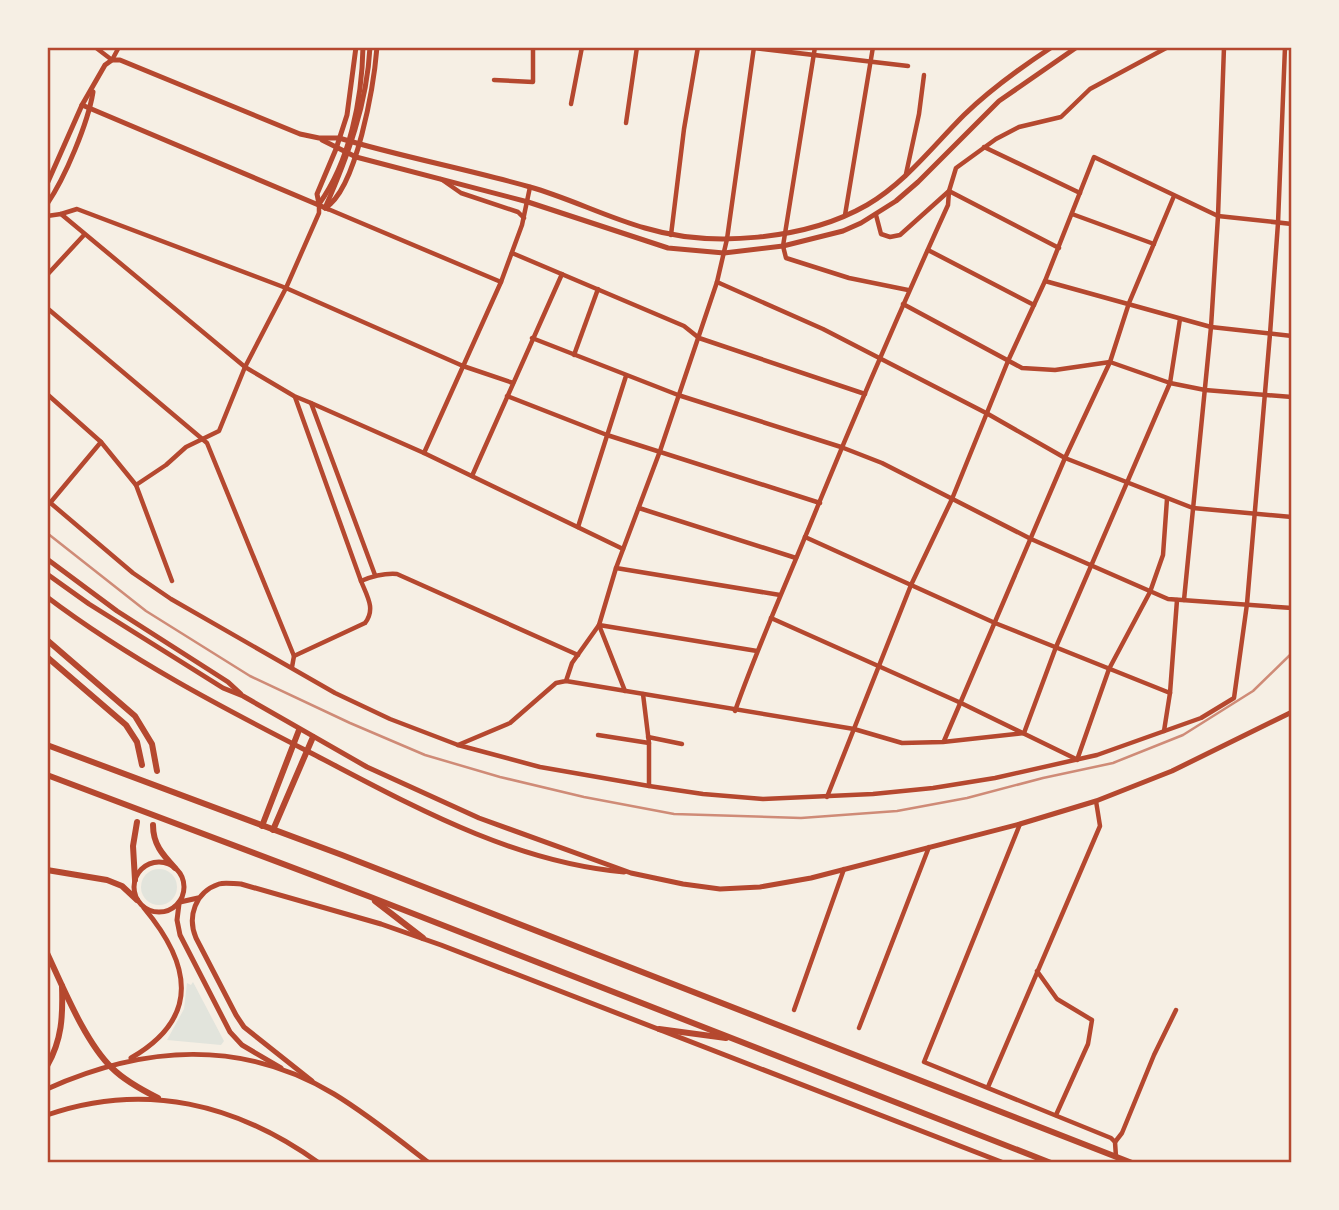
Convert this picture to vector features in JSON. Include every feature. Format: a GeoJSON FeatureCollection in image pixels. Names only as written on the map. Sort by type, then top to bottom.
{"type":"FeatureCollection","features":[{"type":"Feature","properties":{"kind":"main road"},"geometry":{"type":"LineString","coordinates":[[319,204],[317,194],[347,115],[356,47]]}},
{"type":"Feature","properties":{"kind":"main road"},"geometry":{"type":"LineString","coordinates":[[327,208],[328,196],[354,119],[361,83],[363,47]]}},
{"type":"Feature","properties":{"kind":"main road"},"geometry":{"type":"LineString","coordinates":[[319,204],[328,196],[342,170],[356,126],[370,47]]}},
{"type":"Feature","properties":{"kind":"main road"},"geometry":{"type":"LineString","coordinates":[[327,208],[338,197],[360,145],[377,47]]}},
{"type":"Feature","properties":{"kind":"main road"},"geometry":{"type":"LineString","coordinates":[[319,138],[339,138],[530,187],[671,235],[692,239],[727,239],[785,233],[822,225],[867,205],[906,174],[1001,81],[1052,47]]}},
{"type":"Feature","properties":{"kind":"main road"},"geometry":{"type":"LineString","coordinates":[[47,184],[82,105],[105,65],[112,60],[120,60],[275,125],[319,138],[356,157],[528,202],[668,248],[724,253],[783,246],[843,231],[876,215],[918,182],[999,101],[1077,47]]}},
{"type":"Feature","properties":{"kind":"main road"},"geometry":{"type":"LineString","coordinates":[[47,204],[63,175],[90,108],[93,89]]}},
{"type":"Feature","properties":{"kind":"main road"},"geometry":{"type":"LineString","coordinates":[[82,105],[327,208]]}},
{"type":"Feature","properties":{"kind":"main road"},"geometry":{"type":"LineString","coordinates":[[347,115],[366,120]]}},
{"type":"Feature","properties":{"kind":"main road"},"geometry":{"type":"LineString","coordinates":[[47,559],[139,626],[228,682],[243,696]]}},
{"type":"Feature","properties":{"kind":"main road"},"geometry":{"type":"LineString","coordinates":[[47,574],[223,688],[243,696],[299,730],[392,779],[467,813],[631,873]]}},
{"type":"Feature","properties":{"kind":"main road"},"geometry":{"type":"LineString","coordinates":[[47,597],[135,657],[259,726],[423,811],[480,836],[585,867],[720,889],[783,883],[845,869],[1020,824],[1096,801],[1172,771],[1292,712]]}},
{"type":"Feature","properties":{"kind":"main road"},"geometry":{"type":"LineString","coordinates":[[47,640],[135,716],[152,744],[157,771]]}},
{"type":"Feature","properties":{"kind":"main road"},"geometry":{"type":"LineString","coordinates":[[47,657],[126,725],[137,742],[142,765]]}},
{"type":"Feature","properties":{"kind":"main road"},"geometry":{"type":"LineString","coordinates":[[259,726],[267,711]]}},
{"type":"Feature","properties":{"kind":"main road"},"geometry":{"type":"LineString","coordinates":[[262,826],[299,730]]}},
{"type":"Feature","properties":{"kind":"main road"},"geometry":{"type":"LineString","coordinates":[[273,830],[313,737]]}},
{"type":"Feature","properties":{"kind":"main road"},"geometry":{"type":"LineString","coordinates":[[47,745],[1132,1163]]}},
{"type":"Feature","properties":{"kind":"main road"},"geometry":{"type":"LineString","coordinates":[[47,775],[368,896],[1051,1163]]}},
{"type":"Feature","properties":{"kind":"main road"},"geometry":{"type":"LineString","coordinates":[[124,1061],[146,1049],[169,1027],[178,1012],[183,993],[181,972],[163,931],[135,894],[134,846],[137,822]]}},
{"type":"Feature","properties":{"kind":"main road"},"geometry":{"type":"LineString","coordinates":[[152,825],[153,839],[181,875],[184,884],[177,920],[180,935],[230,1032],[242,1045],[290,1073]]}},
{"type":"Feature","properties":{"kind":"main road"},"geometry":{"type":"LineString","coordinates":[[135,880],[144,867],[151,863],[160,862],[175,867]]}},
{"type":"Feature","properties":{"kind":"main road"},"geometry":{"type":"LineString","coordinates":[[47,870],[107,880],[122,886],[138,900]]}},
{"type":"Feature","properties":{"kind":"main road"},"geometry":{"type":"LineString","coordinates":[[429,1163],[358,1109],[315,1083],[253,1035],[236,1015],[190,925],[198,898],[205,891],[221,883],[241,884],[381,923],[1004,1163]]}},
{"type":"Feature","properties":{"kind":"main road"},"geometry":{"type":"LineString","coordinates":[[368,896],[423,939]]}},
{"type":"Feature","properties":{"kind":"main road"},"geometry":{"type":"LineString","coordinates":[[144,908],[162,912],[179,903],[198,898]]}},
{"type":"Feature","properties":{"kind":"main road"},"geometry":{"type":"LineString","coordinates":[[47,953],[96,1049],[112,1069],[158,1098]]}},
{"type":"Feature","properties":{"kind":"main road"},"geometry":{"type":"LineString","coordinates":[[47,1066],[60,1038],[63,1021],[62,985]]}},
{"type":"Feature","properties":{"kind":"main road"},"geometry":{"type":"LineString","coordinates":[[659,1029],[738,1040]]}},
{"type":"Feature","properties":{"kind":"main road"},"geometry":{"type":"LineString","coordinates":[[47,1090],[124,1061],[181,1053],[239,1059],[315,1083]]}},
{"type":"Feature","properties":{"kind":"main road"},"geometry":{"type":"LineString","coordinates":[[47,1115],[118,1099],[158,1098],[206,1107],[263,1128],[283,1138],[319,1163]]}},
{"type":"Feature","properties":{"kind":"street"},"geometry":{"type":"LineString","coordinates":[[95,47],[112,60],[119,47]]}},
{"type":"Feature","properties":{"kind":"street"},"geometry":{"type":"LineString","coordinates":[[494,80],[533,82],[533,47]]}},
{"type":"Feature","properties":{"kind":"street"},"geometry":{"type":"LineString","coordinates":[[571,104],[582,47]]}},
{"type":"Feature","properties":{"kind":"street"},"geometry":{"type":"LineString","coordinates":[[626,123],[637,47]]}},
{"type":"Feature","properties":{"kind":"street"},"geometry":{"type":"LineString","coordinates":[[671,235],[684,129],[698,47]]}},
{"type":"Feature","properties":{"kind":"street"},"geometry":{"type":"LineString","coordinates":[[746,47],[908,66]]}},
{"type":"Feature","properties":{"kind":"street"},"geometry":{"type":"LineString","coordinates":[[815,47],[783,246],[786,258],[849,278],[908,290]]}},
{"type":"Feature","properties":{"kind":"street"},"geometry":{"type":"LineString","coordinates":[[845,216],[873,47]]}},
{"type":"Feature","properties":{"kind":"street"},"geometry":{"type":"LineString","coordinates":[[735,710],[841,447],[908,290],[948,205],[956,168],[984,147],[1019,127],[1061,117],[1090,89],[1168,47]]}},
{"type":"Feature","properties":{"kind":"street"},"geometry":{"type":"LineString","coordinates":[[1184,600],[1211,327],[1224,47]]}},
{"type":"Feature","properties":{"kind":"street"},"geometry":{"type":"LineString","coordinates":[[101,442],[49,502],[133,573],[218,626],[335,693],[458,745],[540,767],[703,794],[763,799],[827,797],[933,788],[995,778],[1077,760],[1164,731],[1201,718],[1234,698],[1247,604],[1270,334],[1278,223],[1284,47]]}},
{"type":"Feature","properties":{"kind":"street"},"geometry":{"type":"LineString","coordinates":[[566,681],[572,663],[599,625],[616,568],[660,451],[717,282],[727,239],[754,48]]}},
{"type":"Feature","properties":{"kind":"street"},"geometry":{"type":"LineString","coordinates":[[906,174],[924,75]]}},
{"type":"Feature","properties":{"kind":"street"},"geometry":{"type":"LineString","coordinates":[[984,147],[1080,193]]}},
{"type":"Feature","properties":{"kind":"street"},"geometry":{"type":"LineString","coordinates":[[827,797],[911,585],[952,499],[1008,361],[1059,248],[1094,157],[1218,216],[1292,224]]}},
{"type":"Feature","properties":{"kind":"street"},"geometry":{"type":"LineString","coordinates":[[441,179],[461,193],[518,212],[524,218]]}},
{"type":"Feature","properties":{"kind":"street"},"geometry":{"type":"LineString","coordinates":[[424,453],[501,282],[524,218],[530,187]]}},
{"type":"Feature","properties":{"kind":"street"},"geometry":{"type":"LineString","coordinates":[[876,215],[881,234],[890,237],[900,234],[949,191]]}},
{"type":"Feature","properties":{"kind":"street"},"geometry":{"type":"LineString","coordinates":[[949,191],[1059,248]]}},
{"type":"Feature","properties":{"kind":"street"},"geometry":{"type":"LineString","coordinates":[[943,742],[1065,458],[1110,362],[1129,303],[1174,196]]}},
{"type":"Feature","properties":{"kind":"street"},"geometry":{"type":"LineString","coordinates":[[136,485],[166,466],[186,447],[219,431],[245,368],[286,288],[319,212],[319,204]]}},
{"type":"Feature","properties":{"kind":"street"},"geometry":{"type":"LineString","coordinates":[[319,212],[327,208],[501,282]]}},
{"type":"Feature","properties":{"kind":"street"},"geometry":{"type":"LineString","coordinates":[[47,216],[77,209],[286,288],[463,366],[513,383]]}},
{"type":"Feature","properties":{"kind":"street"},"geometry":{"type":"LineString","coordinates":[[61,214],[245,368],[294,396],[424,453],[623,549]]}},
{"type":"Feature","properties":{"kind":"street"},"geometry":{"type":"LineString","coordinates":[[1072,214],[1154,244]]}},
{"type":"Feature","properties":{"kind":"street"},"geometry":{"type":"LineString","coordinates":[[47,275],[84,235]]}},
{"type":"Feature","properties":{"kind":"street"},"geometry":{"type":"LineString","coordinates":[[928,250],[1034,305]]}},
{"type":"Feature","properties":{"kind":"street"},"geometry":{"type":"LineString","coordinates":[[512,253],[684,326],[699,338],[865,394]]}},
{"type":"Feature","properties":{"kind":"street"},"geometry":{"type":"LineString","coordinates":[[472,476],[562,274]]}},
{"type":"Feature","properties":{"kind":"street"},"geometry":{"type":"LineString","coordinates":[[1045,281],[1211,327],[1292,336]]}},
{"type":"Feature","properties":{"kind":"street"},"geometry":{"type":"LineString","coordinates":[[717,282],[823,329],[988,414],[1065,458],[1128,484],[1194,508],[1292,517]]}},
{"type":"Feature","properties":{"kind":"street"},"geometry":{"type":"LineString","coordinates":[[573,355],[597,289]]}},
{"type":"Feature","properties":{"kind":"street"},"geometry":{"type":"LineString","coordinates":[[903,304],[1022,368],[1055,370],[1110,362],[1170,383],[1205,390],[1292,397]]}},
{"type":"Feature","properties":{"kind":"street"},"geometry":{"type":"LineString","coordinates":[[47,308],[204,440],[212,451],[294,656],[292,667]]}},
{"type":"Feature","properties":{"kind":"street"},"geometry":{"type":"LineString","coordinates":[[1024,733],[1056,647],[1170,383],[1180,319]]}},
{"type":"Feature","properties":{"kind":"street"},"geometry":{"type":"LineString","coordinates":[[532,338],[678,395],[841,447],[882,463],[1031,539],[1150,592],[1177,600],[1292,608]]}},
{"type":"Feature","properties":{"kind":"street"},"geometry":{"type":"LineString","coordinates":[[578,527],[626,376]]}},
{"type":"Feature","properties":{"kind":"street"},"geometry":{"type":"LineString","coordinates":[[47,394],[101,442],[136,485],[172,581]]}},
{"type":"Feature","properties":{"kind":"street"},"geometry":{"type":"LineString","coordinates":[[294,396],[360,581],[372,607],[368,621],[354,630],[294,656]]}},
{"type":"Feature","properties":{"kind":"street"},"geometry":{"type":"LineString","coordinates":[[507,396],[607,435],[820,503]]}},
{"type":"Feature","properties":{"kind":"street"},"geometry":{"type":"LineString","coordinates":[[311,403],[375,575]]}},
{"type":"Feature","properties":{"kind":"street"},"geometry":{"type":"LineString","coordinates":[[1077,760],[1109,669],[1150,592],[1163,555],[1167,499]]}},
{"type":"Feature","properties":{"kind":"street"},"geometry":{"type":"LineString","coordinates":[[639,508],[796,558]]}},
{"type":"Feature","properties":{"kind":"street"},"geometry":{"type":"LineString","coordinates":[[805,537],[995,622],[1170,693]]}},
{"type":"Feature","properties":{"kind":"street"},"geometry":{"type":"LineString","coordinates":[[616,568],[780,595]]}},
{"type":"Feature","properties":{"kind":"street"},"geometry":{"type":"LineString","coordinates":[[360,581],[375,575],[397,574],[579,655]]}},
{"type":"Feature","properties":{"kind":"street"},"geometry":{"type":"LineString","coordinates":[[1164,731],[1170,693],[1177,600]]}},
{"type":"Feature","properties":{"kind":"street"},"geometry":{"type":"LineString","coordinates":[[771,618],[961,703],[1077,760]]}},
{"type":"Feature","properties":{"kind":"street"},"geometry":{"type":"LineString","coordinates":[[599,625],[757,651]]}},
{"type":"Feature","properties":{"kind":"street"},"geometry":{"type":"LineString","coordinates":[[599,625],[625,691]]}},
{"type":"Feature","properties":{"kind":"street"},"geometry":{"type":"LineString","coordinates":[[458,745],[510,723],[556,683],[566,681],[854,729],[902,743],[943,742],[1024,733]]}},
{"type":"Feature","properties":{"kind":"street"},"geometry":{"type":"LineString","coordinates":[[643,694],[649,786]]}},
{"type":"Feature","properties":{"kind":"street"},"geometry":{"type":"LineString","coordinates":[[598,736],[682,744]]}},
{"type":"Feature","properties":{"kind":"street"},"geometry":{"type":"LineString","coordinates":[[988,1087],[1100,826],[1096,801]]}},
{"type":"Feature","properties":{"kind":"street"},"geometry":{"type":"LineString","coordinates":[[1020,824],[924,1062],[1111,1138],[1115,1142]]}},
{"type":"Feature","properties":{"kind":"street"},"geometry":{"type":"LineString","coordinates":[[859,1028],[929,847]]}},
{"type":"Feature","properties":{"kind":"street"},"geometry":{"type":"LineString","coordinates":[[794,1010],[845,869]]}},
{"type":"Feature","properties":{"kind":"street"},"geometry":{"type":"LineString","coordinates":[[1037,971],[1058,999],[1092,1020],[1087,1044],[1056,1115]]}},
{"type":"Feature","properties":{"kind":"street"},"geometry":{"type":"LineString","coordinates":[[1116,1157],[1115,1142],[1122,1133],[1176,1010]]}},
{"type":"Feature","properties":{"kind":"shaded area"},"geometry":{"type":"Polygon","coordinates":[[[159,869],[172,874],[177,887],[172,900],[159,905],[146,900],[141,887],[146,874],[159,869]]]}},
{"type":"Feature","properties":{"kind":"shaded area"},"geometry":{"type":"Polygon","coordinates":[[[193,982],[224,1041],[221,1045],[167,1040],[184,1009],[187,983],[191,985],[193,982]]]}},
{"type":"Feature","properties":{"kind":"railway"},"geometry":{"type":"LineString","coordinates":[[47,533],[146,611],[250,676],[350,723],[425,755],[500,777],[674,814],[801,818],[897,811],[967,798],[1113,763],[1183,735],[1253,691],[1292,653]]}}]}
